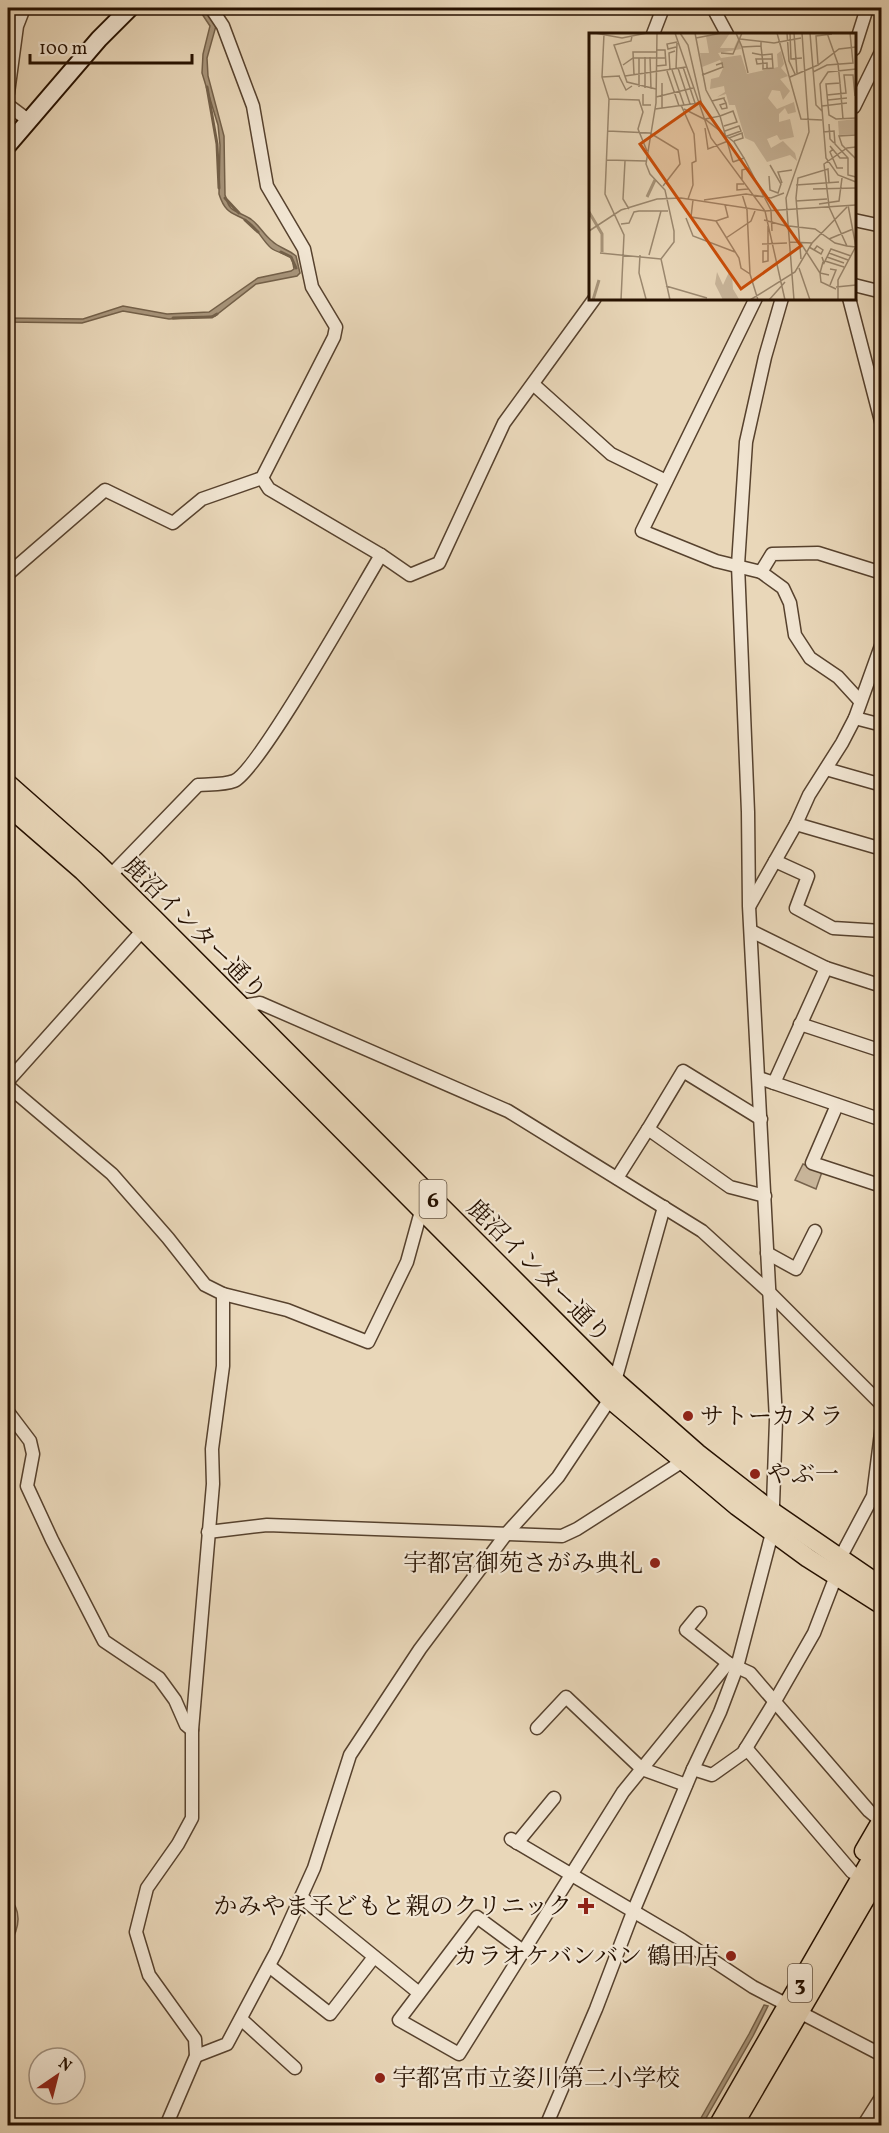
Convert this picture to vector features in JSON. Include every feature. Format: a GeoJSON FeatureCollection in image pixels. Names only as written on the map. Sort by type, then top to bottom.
{"type":"FeatureCollection","features":[{"type":"Feature","properties":{"kind":"main road","name":"鹿沼インター通り"},"geometry":{"type":"LineString","coordinates":[[8,784],[424,1202],[610,1399],[682,1461],[772,1533],[838,1568],[882,1587]]}},
{"type":"Feature","properties":{"kind":"main road","name":"鹿沼インター通り"},"geometry":{"type":"LineString","coordinates":[[8,806],[104,881],[143,930],[233,1011]]}},
{"type":"Feature","properties":{"kind":"main road","name":"鹿沼インター通り"},"geometry":{"type":"LineString","coordinates":[[424,1202],[614,1380],[697,1453],[774,1513],[882,1605]]}},
{"type":"Feature","properties":{"kind":"main road","name":"3"},"geometry":{"type":"LineString","coordinates":[[767,2042],[780,2001],[799,1962],[881,1821]]}},
{"type":"Feature","properties":{"kind":"main road","name":"3"},"geometry":{"type":"LineString","coordinates":[[718,2126],[882,1841]]}},
{"type":"Feature","properties":{"kind":"main road","name":"3"},"geometry":{"type":"LineString","coordinates":[[733,2126],[882,1870]]}},
{"type":"Feature","properties":{"kind":"main road","name":"3"},"geometry":{"type":"LineString","coordinates":[[772,2060],[807,2016],[882,1893]]}},
{"type":"Feature","properties":{"kind":"street"},"geometry":{"type":"LineString","coordinates":[[8,93],[17,26],[24,8]]}},
{"type":"Feature","properties":{"kind":"street"},"geometry":{"type":"LineString","coordinates":[[8,145],[99,39],[130,8]]}},
{"type":"Feature","properties":{"kind":"street"},"geometry":{"type":"LineString","coordinates":[[8,574],[105,490],[173,523],[202,499],[262,478],[334,337],[336,327],[312,287],[304,249],[267,186],[253,106],[223,26],[211,8]]}},
{"type":"Feature","properties":{"kind":"street"},"geometry":{"type":"LineString","coordinates":[[653,33],[663,8]]}},
{"type":"Feature","properties":{"kind":"street"},"geometry":{"type":"LineString","coordinates":[[713,8],[726,33]]}},
{"type":"Feature","properties":{"kind":"street"},"geometry":{"type":"LineString","coordinates":[[856,46],[867,8]]}},
{"type":"Feature","properties":{"kind":"street"},"geometry":{"type":"LineString","coordinates":[[856,105],[882,50]]}},
{"type":"Feature","properties":{"kind":"street"},"geometry":{"type":"LineString","coordinates":[[8,105],[28,120]]}},
{"type":"Feature","properties":{"kind":"street"},"geometry":{"type":"LineString","coordinates":[[856,220],[882,226]]}},
{"type":"Feature","properties":{"kind":"street"},"geometry":{"type":"LineString","coordinates":[[856,285],[882,292]]}},
{"type":"Feature","properties":{"kind":"street"},"geometry":{"type":"LineString","coordinates":[[262,478],[269,489],[381,555],[410,575],[439,563],[504,423],[594,300]]}},
{"type":"Feature","properties":{"kind":"street"},"geometry":{"type":"LineString","coordinates":[[755,300],[642,531],[716,561],[761,572],[783,588],[790,603],[795,635],[810,658],[838,677],[860,701]]}},
{"type":"Feature","properties":{"kind":"street"},"geometry":{"type":"LineString","coordinates":[[546,2126],[596,2009],[633,1912],[686,1785],[720,1712],[772,1533],[776,1420],[749,906],[748,812],[738,565],[746,442],[765,357],[781,300]]}},
{"type":"Feature","properties":{"kind":"street"},"geometry":{"type":"LineString","coordinates":[[850,300],[882,425]]}},
{"type":"Feature","properties":{"kind":"street"},"geometry":{"type":"LineString","coordinates":[[533,384],[611,454],[666,481]]}},
{"type":"Feature","properties":{"kind":"street"},"geometry":{"type":"LineString","coordinates":[[761,572],[772,554],[818,553],[882,573]]}},
{"type":"Feature","properties":{"kind":"street"},"geometry":{"type":"LineString","coordinates":[[104,881],[198,785],[235,781],[245,773],[276,731],[381,555]]}},
{"type":"Feature","properties":{"kind":"street"},"geometry":{"type":"LineString","coordinates":[[749,906],[796,824],[809,795],[842,743],[879,663],[882,643]]}},
{"type":"Feature","properties":{"kind":"street"},"geometry":{"type":"LineString","coordinates":[[855,717],[882,725]]}},
{"type":"Feature","properties":{"kind":"street"},"geometry":{"type":"LineString","coordinates":[[826,769],[882,785]]}},
{"type":"Feature","properties":{"kind":"street"},"geometry":{"type":"LineString","coordinates":[[796,824],[882,849]]}},
{"type":"Feature","properties":{"kind":"street"},"geometry":{"type":"LineString","coordinates":[[775,861],[808,876],[796,908],[833,928],[882,931]]}},
{"type":"Feature","properties":{"kind":"street"},"geometry":{"type":"LineString","coordinates":[[8,1081],[143,930]]}},
{"type":"Feature","properties":{"kind":"street"},"geometry":{"type":"LineString","coordinates":[[751,931],[826,968],[882,986]]}},
{"type":"Feature","properties":{"kind":"street"},"geometry":{"type":"LineString","coordinates":[[774,1083],[826,968]]}},
{"type":"Feature","properties":{"kind":"street"},"geometry":{"type":"LineString","coordinates":[[233,1011],[260,1003],[508,1111],[702,1231],[769,1292],[882,1405]]}},
{"type":"Feature","properties":{"kind":"street"},"geometry":{"type":"LineString","coordinates":[[800,1024],[882,1051]]}},
{"type":"Feature","properties":{"kind":"street"},"geometry":{"type":"LineString","coordinates":[[617,1178],[683,1071],[761,1119]]}},
{"type":"Feature","properties":{"kind":"street"},"geometry":{"type":"LineString","coordinates":[[759,1078],[882,1120]]}},
{"type":"Feature","properties":{"kind":"street"},"geometry":{"type":"LineString","coordinates":[[8,1086],[112,1174],[168,1238],[205,1285],[223,1294],[287,1310],[368,1342],[407,1262],[424,1202]]}},
{"type":"Feature","properties":{"kind":"street"},"geometry":{"type":"LineString","coordinates":[[837,1105],[812,1163],[882,1186]]}},
{"type":"Feature","properties":{"kind":"street"},"geometry":{"type":"LineString","coordinates":[[648,1130],[730,1187],[765,1196]]}},
{"type":"Feature","properties":{"kind":"street"},"geometry":{"type":"LineString","coordinates":[[196,2056],[227,2044],[241,2019],[314,1869],[350,1755],[420,1649],[507,1533],[558,1477],[610,1399],[664,1208]]}},
{"type":"Feature","properties":{"kind":"street"},"geometry":{"type":"LineString","coordinates":[[767,1253],[796,1269],[815,1231]]}},
{"type":"Feature","properties":{"kind":"street"},"geometry":{"type":"LineString","coordinates":[[166,2126],[196,2056],[195,2039],[149,1975],[136,1932],[147,1888],[178,1844],[192,1818],[192,1730],[213,1484],[212,1449],[223,1366],[223,1294]]}},
{"type":"Feature","properties":{"kind":"street"},"geometry":{"type":"LineString","coordinates":[[8,1412],[30,1441],[33,1454],[27,1486],[104,1641],[159,1678],[175,1700],[186,1725],[192,1730]]}},
{"type":"Feature","properties":{"kind":"street"},"geometry":{"type":"LineString","coordinates":[[693,1769],[712,1774],[743,1753],[814,1633],[838,1568],[876,1500],[873,1496],[882,1425]]}},
{"type":"Feature","properties":{"kind":"street"},"geometry":{"type":"LineString","coordinates":[[208,1532],[267,1525],[562,1536],[577,1530],[682,1461]]}},
{"type":"Feature","properties":{"kind":"street"},"geometry":{"type":"LineString","coordinates":[[700,1613],[686,1630],[733,1665],[750,1672],[869,1811],[881,1821]]}},
{"type":"Feature","properties":{"kind":"street"},"geometry":{"type":"LineString","coordinates":[[523,1951],[477,1917],[399,2020],[459,2054],[623,1792],[733,1665]]}},
{"type":"Feature","properties":{"kind":"street"},"geometry":{"type":"LineString","coordinates":[[537,1728],[566,1697],[642,1768],[686,1785]]}},
{"type":"Feature","properties":{"kind":"street"},"geometry":{"type":"LineString","coordinates":[[746,1748],[852,1872]]}},
{"type":"Feature","properties":{"kind":"street"},"geometry":{"type":"LineString","coordinates":[[554,1798],[514,1841],[571,1873],[682,1940],[753,1987],[780,2001]]}},
{"type":"Feature","properties":{"kind":"street"},"geometry":{"type":"LineString","coordinates":[[301,1897],[419,1994]]}},
{"type":"Feature","properties":{"kind":"street"},"geometry":{"type":"LineString","coordinates":[[268,1966],[330,2014],[374,1957]]}},
{"type":"Feature","properties":{"kind":"street"},"geometry":{"type":"LineString","coordinates":[[807,2016],[882,2055]]}},
{"type":"Feature","properties":{"kind":"street"},"geometry":{"type":"LineString","coordinates":[[241,2019],[295,2068]]}},
{"type":"Feature","properties":{"kind":"street"},"geometry":{"type":"LineString","coordinates":[[862,2126],[882,2096]]}},
{"type":"Feature","properties":{"kind":"shaded area"},"geometry":{"type":"Polygon","coordinates":[[[198,8],[204,8],[216,26],[207,58],[208,76],[224,136],[227,202],[233,210],[255,222],[275,243],[296,256],[300,273],[297,276],[256,284],[215,316],[169,319],[123,311],[82,323],[8,322],[8,318],[83,319],[123,306],[167,314],[209,312],[258,278],[294,269],[292,258],[271,248],[252,225],[225,207],[219,194],[218,125],[202,73],[203,54],[210,26],[198,8]]]}},
{"type":"Feature","properties":{"kind":"shaded area"},"geometry":{"type":"Polygon","coordinates":[[[803,1164],[822,1172],[816,1189],[795,1180],[803,1164]]]}},
{"type":"Feature","properties":{"kind":"shaded area"},"geometry":{"type":"Polygon","coordinates":[[[8,1896],[16,1908],[18,1921],[15,1934],[8,1947],[8,1896]]]}},
{"type":"Feature","properties":{"kind":"shaded area"},"geometry":{"type":"Polygon","coordinates":[[[764,2005],[768,2006],[753,2036],[702,2125],[697,2125],[749,2034],[764,2005]]]}},
{"type":"Feature","properties":{"kind":"waterway"},"geometry":{"type":"LineString","coordinates":[[207,87],[217,144],[219,188]]}},
{"type":"Feature","properties":{"kind":"waterway"},"geometry":{"type":"LineString","coordinates":[[225,198],[239,213]]}},
{"type":"Feature","properties":{"kind":"waterway"},"geometry":{"type":"LineString","coordinates":[[245,220],[258,232]]}},
{"type":"Feature","properties":{"kind":"waterway"},"geometry":{"type":"LineString","coordinates":[[281,252],[291,257],[296,268]]}},
{"type":"Feature","properties":{"kind":"waterway"},"geometry":{"type":"LineString","coordinates":[[173,318],[212,317],[217,314]]}},
{"type":"Feature","properties":{"kind":"place","name":"サトーカメラ"},"geometry":{"type":"Point","coordinates":[688,1416]}},
{"type":"Feature","properties":{"kind":"place","name":"やぶ一"},"geometry":{"type":"Point","coordinates":[755,1474]}},
{"type":"Feature","properties":{"kind":"place","name":"宇都宮御苑さがみ典礼"},"geometry":{"type":"Point","coordinates":[655,1563]}},
{"type":"Feature","properties":{"kind":"place","name":"かみやま子どもと親のクリニック"},"geometry":{"type":"Point","coordinates":[586,1906]}},
{"type":"Feature","properties":{"kind":"place","name":"カラオケバンバン 鶴田店"},"geometry":{"type":"Point","coordinates":[731,1956]}},
{"type":"Feature","properties":{"kind":"place","name":"宇都宮市立姿川第二小学校"},"geometry":{"type":"Point","coordinates":[380,2078]}}]}
